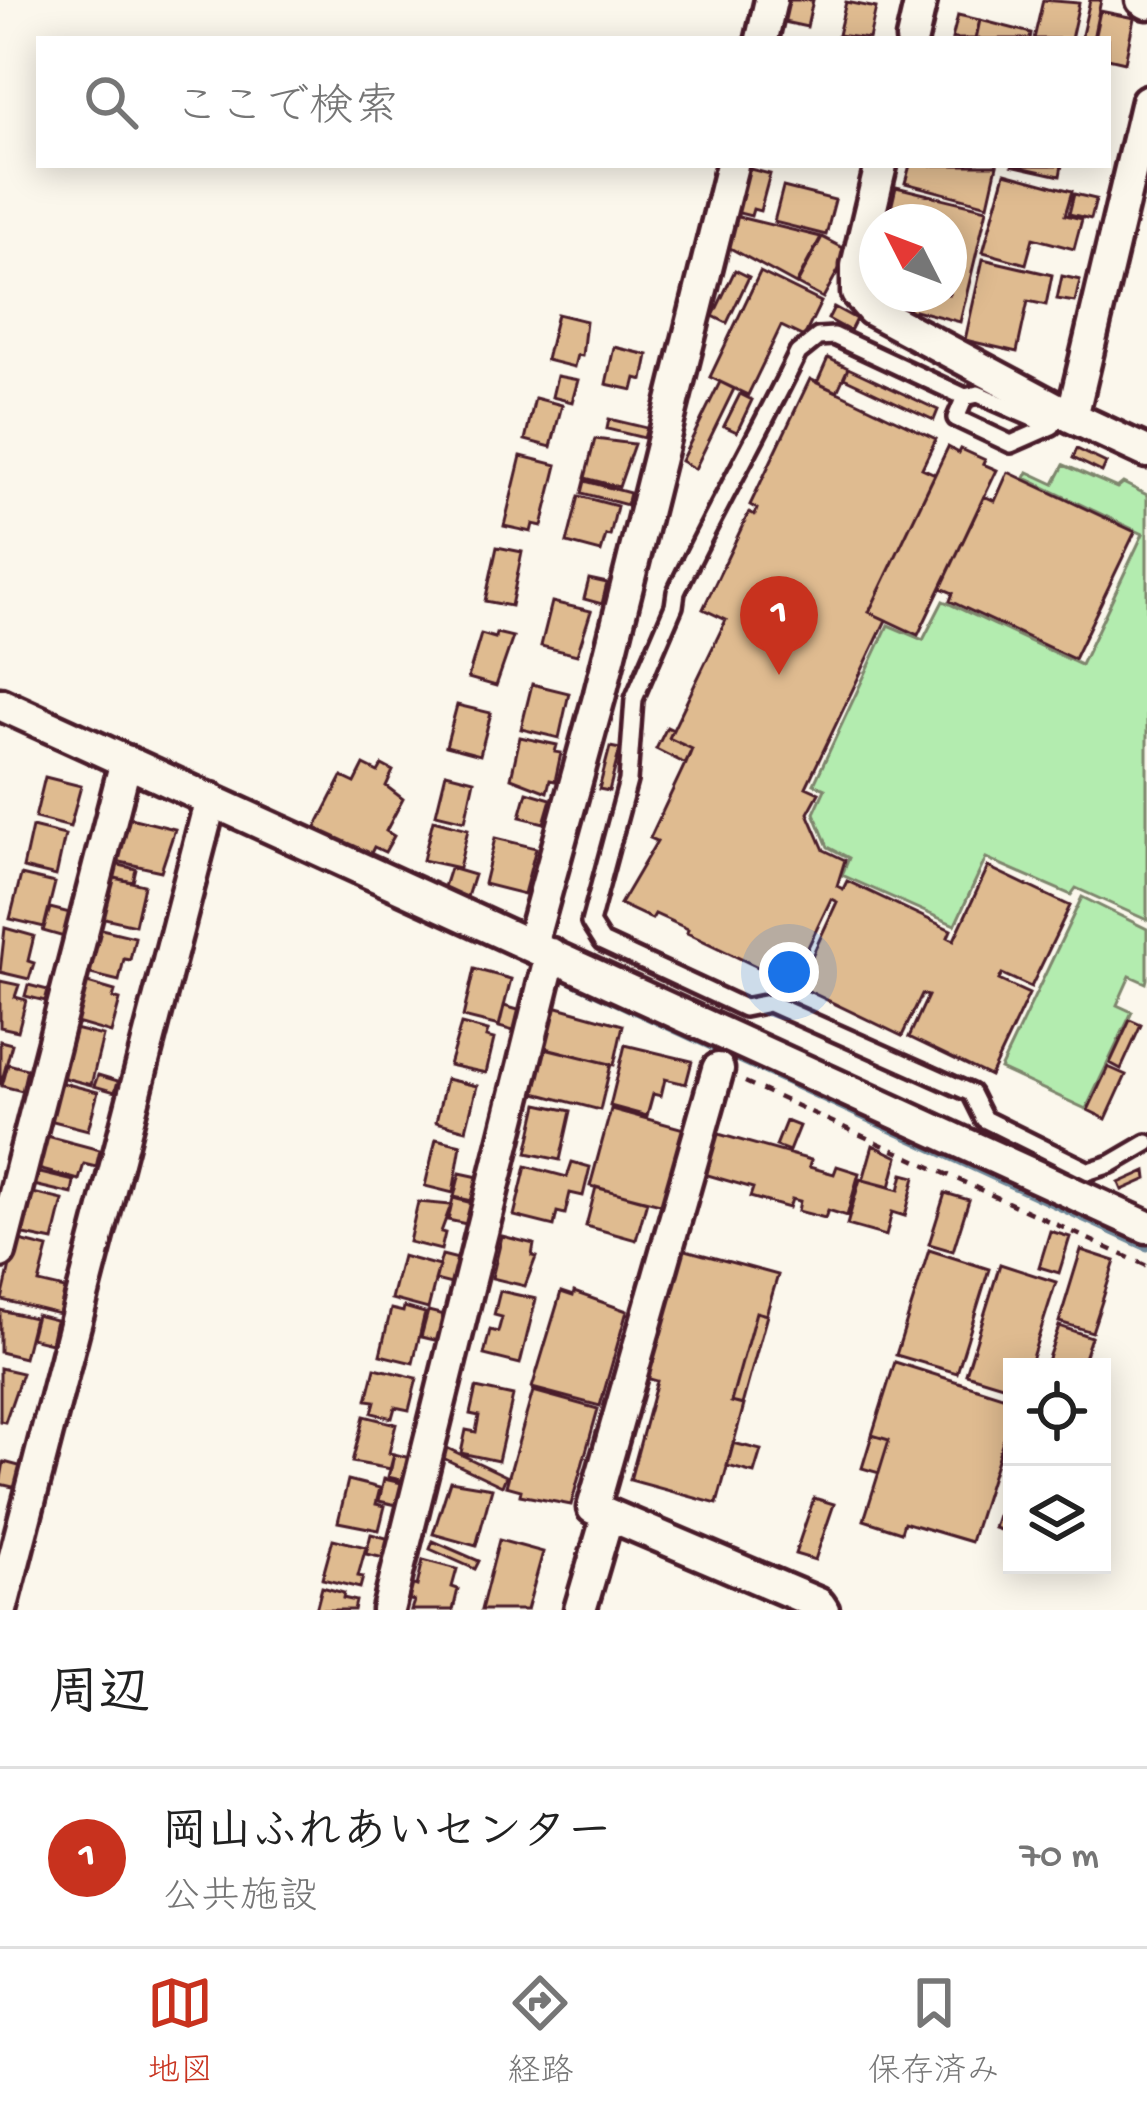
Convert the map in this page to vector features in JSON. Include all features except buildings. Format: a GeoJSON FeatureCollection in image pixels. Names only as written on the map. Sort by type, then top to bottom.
{"type":"FeatureCollection","features":[{"type":"Feature","properties":{"kind":"street"},"geometry":{"type":"LineString","coordinates":[[763,36],[771,0]]}},
{"type":"Feature","properties":{"kind":"street"},"geometry":{"type":"LineString","coordinates":[[912,36],[921,0]]}},
{"type":"Feature","properties":{"kind":"street"},"geometry":{"type":"LineString","coordinates":[[1061,422],[1147,101]]}},
{"type":"Feature","properties":{"kind":"street"},"geometry":{"type":"LineString","coordinates":[[388,1610],[543,961],[600,694],[731,168]]}},
{"type":"Feature","properties":{"kind":"street"},"geometry":{"type":"LineString","coordinates":[[880,168],[857,266],[857,293],[872,310],[1061,422],[1147,452]]}},
{"type":"Feature","properties":{"kind":"street"},"geometry":{"type":"LineString","coordinates":[[0,704],[207,810],[1147,1227]]}},
{"type":"Feature","properties":{"kind":"street"},"geometry":{"type":"LineString","coordinates":[[0,1252],[124,771]]}},
{"type":"Feature","properties":{"kind":"street"},"geometry":{"type":"LineString","coordinates":[[1,1610],[5,1572],[207,810]]}},
{"type":"Feature","properties":{"kind":"street"},"geometry":{"type":"LineString","coordinates":[[718,1070],[593,1508],[819,1604],[823,1610]]}},
{"type":"Feature","properties":{"kind":"street"},"geometry":{"type":"LineString","coordinates":[[580,1610],[608,1515]]}},
{"type":"Feature","properties":{"kind":"lane"},"geometry":{"type":"LineString","coordinates":[[1061,422],[978,394],[965,397],[834,336],[818,337],[798,353],[686,572],[634,699],[628,781],[590,923],[602,942],[744,1008],[769,1003],[971,1093],[984,1119],[1089,1171],[1147,1143]]}},
{"type":"Feature","properties":{"kind":"lane"},"geometry":{"type":"LineString","coordinates":[[965,397],[956,418],[1011,445],[1061,422]]}},
{"type":"Feature","properties":{"kind":"path"},"geometry":{"type":"LineString","coordinates":[[718,1070],[1147,1266]]}},
{"type":"Feature","properties":{"kind":"green space"},"geometry":{"type":"Polygon","coordinates":[[[1064,465],[1117,488],[1123,483],[1147,495],[1147,920],[1076,888],[1071,895],[986,858],[955,925],[842,875],[849,858],[828,847],[814,813],[825,789],[814,784],[888,625],[923,640],[943,601],[1081,665],[1143,534],[1025,478],[1028,472],[1054,484],[1064,465]]]}},
{"type":"Feature","properties":{"kind":"green space"},"geometry":{"type":"Polygon","coordinates":[[[1082,897],[1147,929],[1146,983],[1130,976],[1117,1005],[1132,1012],[1086,1109],[1000,1069],[1082,897]]]}},
{"type":"Feature","properties":{"kind":"waterway"},"geometry":{"type":"LineString","coordinates":[[551,972],[1147,1247]]}},
{"type":"Feature","properties":{"kind":"place","name":"岡山ふれあいセンター"},"geometry":{"type":"Point","coordinates":[779,675]}}]}
